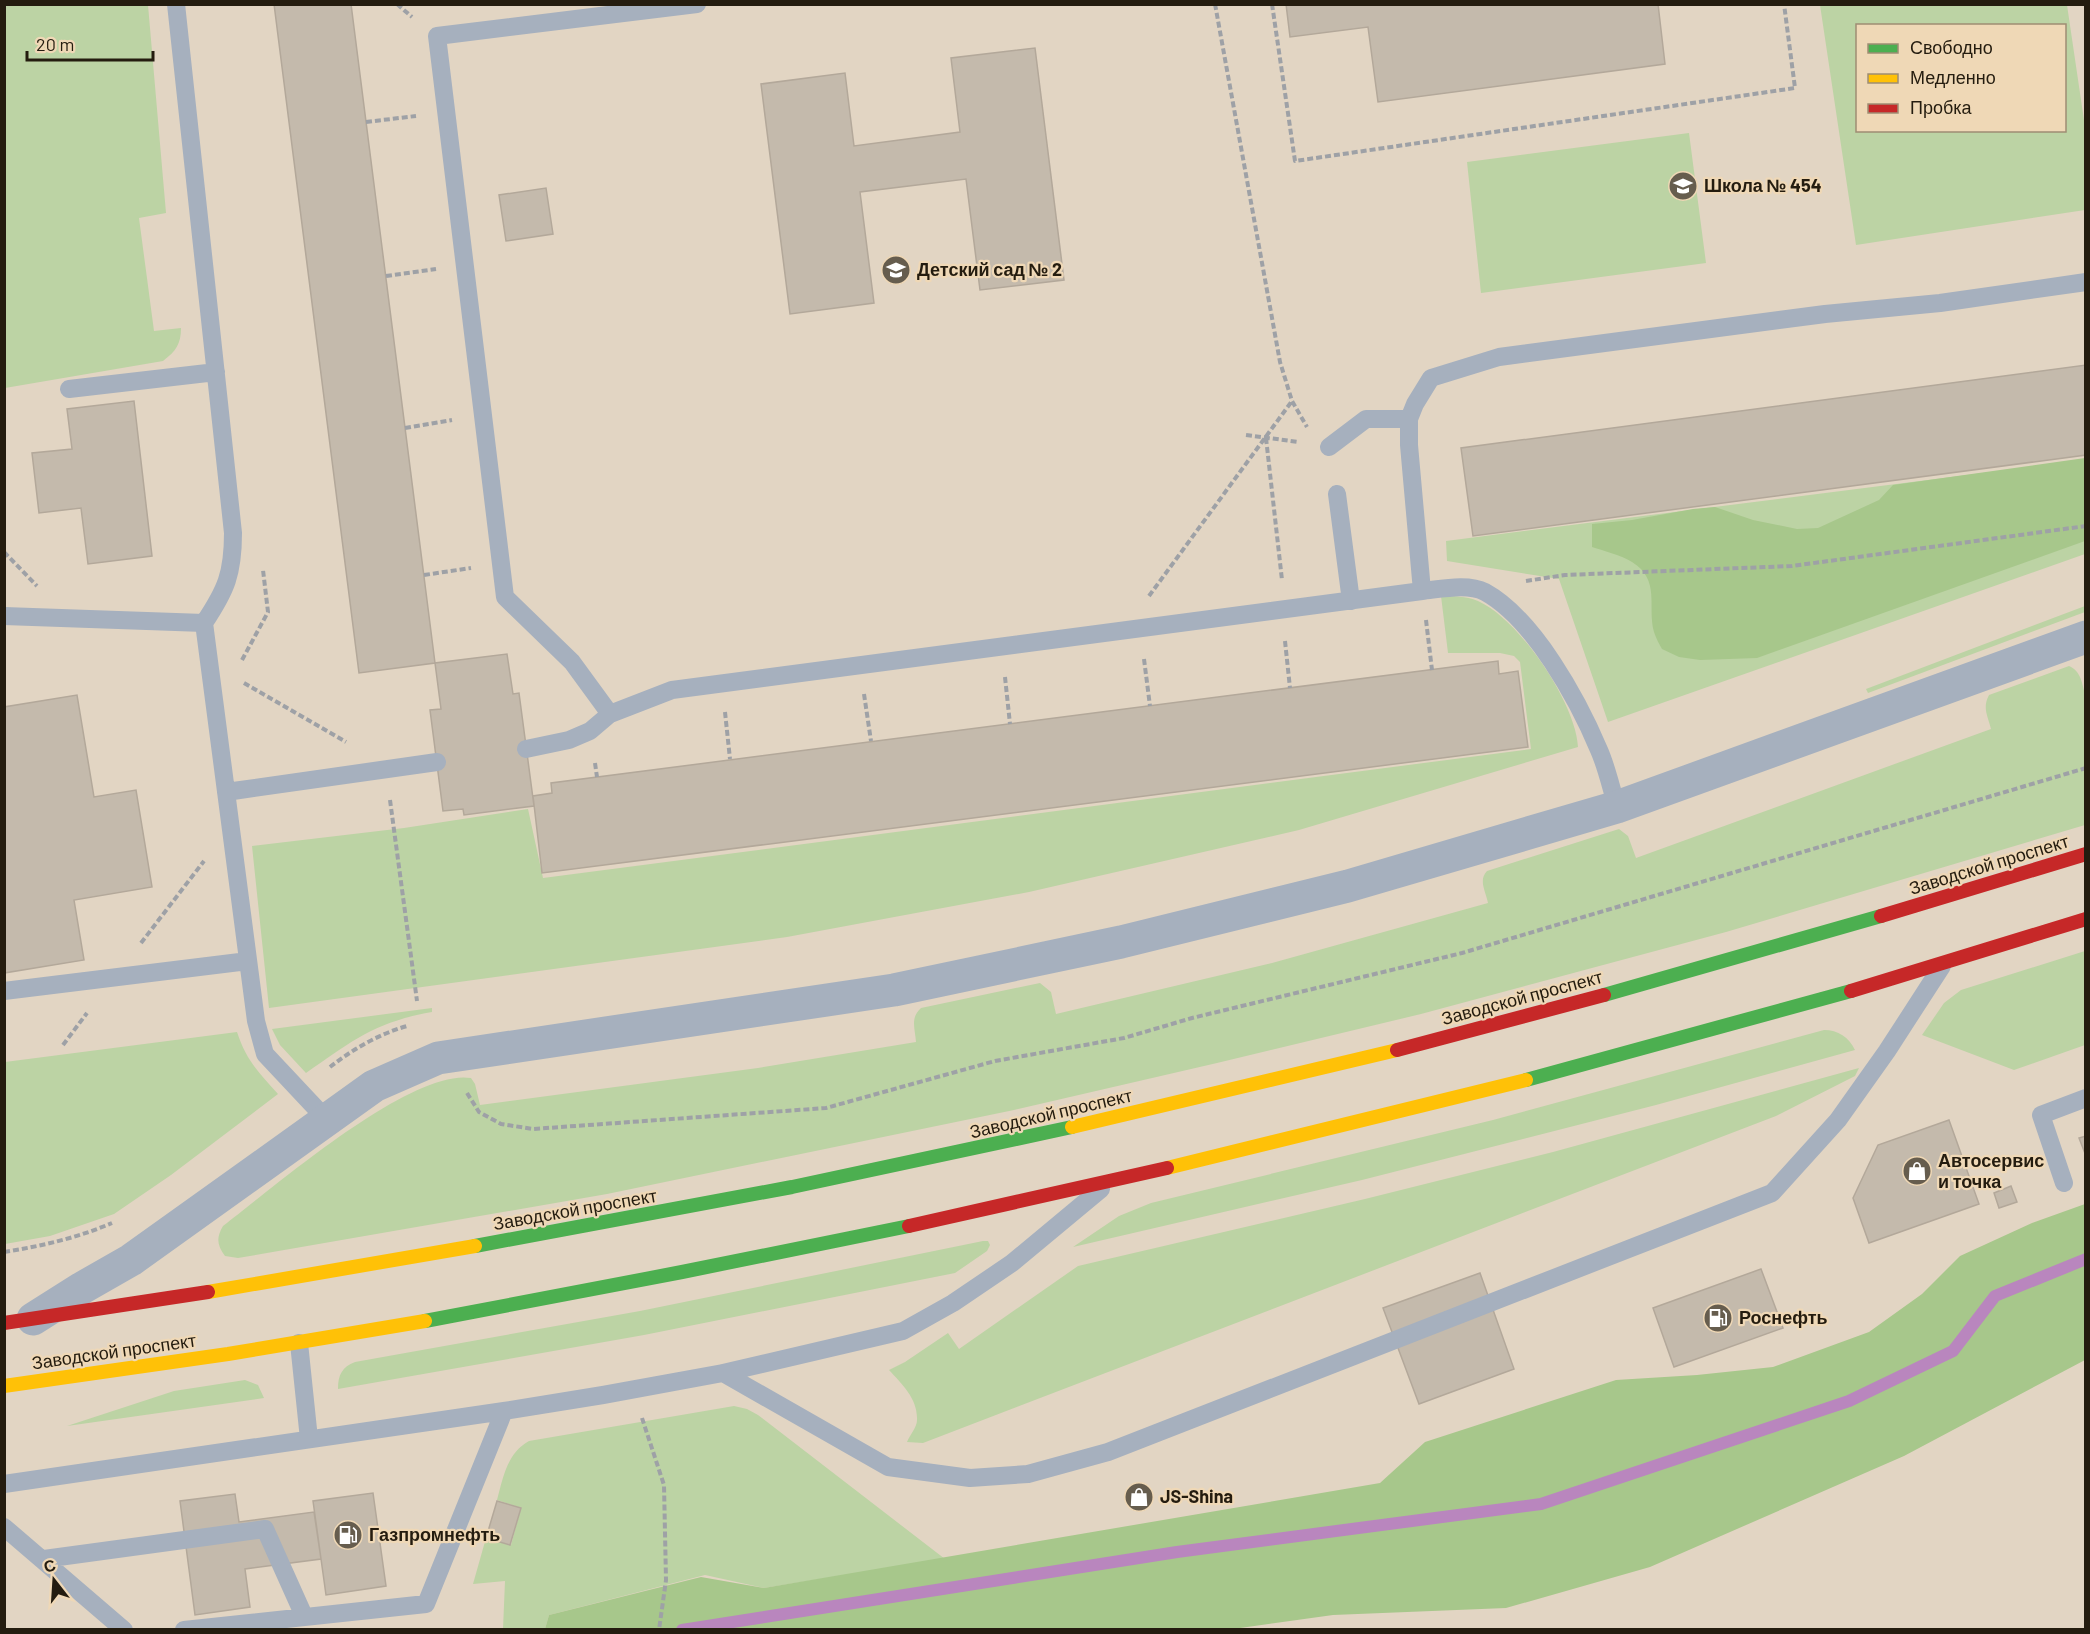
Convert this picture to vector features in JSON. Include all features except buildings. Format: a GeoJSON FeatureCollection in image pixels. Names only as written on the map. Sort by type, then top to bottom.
{"type":"FeatureCollection","features":[{"type":"Feature","properties":{"kind":"main road","name":"Заводской проспект"},"geometry":{"type":"LineString","coordinates":[[19,1321],[292,1278],[629,1220],[964,1152],[1394,1051],[1767,951],[2085,854]]}},
{"type":"Feature","properties":{"kind":"main road","name":"Заводской проспект"},"geometry":{"type":"LineString","coordinates":[[4,1386],[299,1343],[692,1271],[1108,1184],[1463,1097],[1702,1034],[1943,965],[2085,919]]}},
{"type":"Feature","properties":{"kind":"street"},"geometry":{"type":"LineString","coordinates":[[19,1321],[131,1260],[374,1086],[438,1058],[894,990],[1121,942],[1348,886],[1617,807],[2085,637]]}},
{"type":"Feature","properties":{"kind":"lane"},"geometry":{"type":"LineString","coordinates":[[176,4],[232,524],[233,560],[224,592],[204,623],[256,1021],[265,1054],[326,1119]]}},
{"type":"Feature","properties":{"kind":"lane"},"geometry":{"type":"LineString","coordinates":[[610,714],[572,662],[504,597],[436,36],[697,4]]}},
{"type":"Feature","properties":{"kind":"lane"},"geometry":{"type":"LineString","coordinates":[[1422,591],[1409,445],[1409,420],[1415,404],[1431,378],[1499,357],[1825,314],[1940,303],[2085,282]]}},
{"type":"Feature","properties":{"kind":"lane"},"geometry":{"type":"LineString","coordinates":[[69,389],[216,372]]}},
{"type":"Feature","properties":{"kind":"lane"},"geometry":{"type":"LineString","coordinates":[[1329,447],[1366,419],[1409,420]]}},
{"type":"Feature","properties":{"kind":"lane"},"geometry":{"type":"LineString","coordinates":[[1337,494],[1351,601]]}},
{"type":"Feature","properties":{"kind":"lane"},"geometry":{"type":"LineString","coordinates":[[526,749],[569,740],[590,731],[610,714],[672,690],[1457,587],[1484,591],[1508,609],[1547,654],[1600,750],[1617,807]]}},
{"type":"Feature","properties":{"kind":"lane"},"geometry":{"type":"LineString","coordinates":[[4,616],[204,623]]}},
{"type":"Feature","properties":{"kind":"lane"},"geometry":{"type":"LineString","coordinates":[[226,792],[437,762]]}},
{"type":"Feature","properties":{"kind":"lane"},"geometry":{"type":"LineString","coordinates":[[4,992],[248,961]]}},
{"type":"Feature","properties":{"kind":"lane"},"geometry":{"type":"LineString","coordinates":[[723,1373],[888,1467],[970,1478],[1028,1474],[1108,1452],[1772,1193],[1838,1120],[1887,1051],[1943,965]]}},
{"type":"Feature","properties":{"kind":"lane"},"geometry":{"type":"LineString","coordinates":[[2064,1183],[2041,1115],[2085,1098]]}},
{"type":"Feature","properties":{"kind":"lane"},"geometry":{"type":"LineString","coordinates":[[4,1484],[504,1411],[634,1389],[723,1373],[903,1331],[953,1304],[1012,1263],[1108,1184]]}},
{"type":"Feature","properties":{"kind":"lane"},"geometry":{"type":"LineString","coordinates":[[299,1343],[309,1439]]}},
{"type":"Feature","properties":{"kind":"lane"},"geometry":{"type":"LineString","coordinates":[[184,1629],[426,1604],[504,1411]]}},
{"type":"Feature","properties":{"kind":"lane"},"geometry":{"type":"LineString","coordinates":[[4,1527],[124,1629]]}},
{"type":"Feature","properties":{"kind":"lane"},"geometry":{"type":"LineString","coordinates":[[44,1559],[265,1529],[304,1616]]}},
{"type":"Feature","properties":{"kind":"path"},"geometry":{"type":"LineString","coordinates":[[1215,4],[1280,362],[1292,401],[1301,418],[1313,434],[1329,447]]}},
{"type":"Feature","properties":{"kind":"path"},"geometry":{"type":"LineString","coordinates":[[1272,4],[1295,161],[1795,88],[1784,4]]}},
{"type":"Feature","properties":{"kind":"path"},"geometry":{"type":"LineString","coordinates":[[366,122],[446,113]]}},
{"type":"Feature","properties":{"kind":"path"},"geometry":{"type":"LineString","coordinates":[[386,276],[465,265]]}},
{"type":"Feature","properties":{"kind":"path"},"geometry":{"type":"LineString","coordinates":[[1150,706],[1138,611],[1292,401]]}},
{"type":"Feature","properties":{"kind":"path"},"geometry":{"type":"LineString","coordinates":[[405,428],[482,414]]}},
{"type":"Feature","properties":{"kind":"path"},"geometry":{"type":"LineString","coordinates":[[1246,435],[1329,447]]}},
{"type":"Feature","properties":{"kind":"path"},"geometry":{"type":"LineString","coordinates":[[1266,438],[1283,589],[1281,610],[1290,688]]}},
{"type":"Feature","properties":{"kind":"path"},"geometry":{"type":"LineString","coordinates":[[1484,591],[1565,575],[1792,566],[2085,526]]}},
{"type":"Feature","properties":{"kind":"path"},"geometry":{"type":"LineString","coordinates":[[424,575],[501,564]]}},
{"type":"Feature","properties":{"kind":"path"},"geometry":{"type":"LineString","coordinates":[[1422,591],[1431,670]]}},
{"type":"Feature","properties":{"kind":"path"},"geometry":{"type":"LineString","coordinates":[[1001,647],[1010,724]]}},
{"type":"Feature","properties":{"kind":"path"},"geometry":{"type":"LineString","coordinates":[[209,663],[363,752],[386,770],[417,1001]]}},
{"type":"Feature","properties":{"kind":"path"},"geometry":{"type":"LineString","coordinates":[[860,665],[871,741]]}},
{"type":"Feature","properties":{"kind":"path"},"geometry":{"type":"LineString","coordinates":[[723,683],[730,759]]}},
{"type":"Feature","properties":{"kind":"path"},"geometry":{"type":"LineString","coordinates":[[453,1056],[462,1084],[479,1112],[501,1124],[533,1129],[826,1108],[995,1061],[1124,1038],[1192,1018],[1462,953],[2085,768]]}},
{"type":"Feature","properties":{"kind":"path"},"geometry":{"type":"LineString","coordinates":[[63,1045],[230,827]]}},
{"type":"Feature","properties":{"kind":"path"},"geometry":{"type":"LineString","coordinates":[[300,1090],[345,1055],[389,1031],[409,1026]]}},
{"type":"Feature","properties":{"kind":"path"},"geometry":{"type":"LineString","coordinates":[[4,1252],[53,1244],[121,1220]]}},
{"type":"Feature","properties":{"kind":"path"},"geometry":{"type":"LineString","coordinates":[[634,1389],[664,1485],[666,1580],[659,1629]]}},
{"type":"Feature","properties":{"kind":"green space"},"geometry":{"type":"Polygon","coordinates":[[[4,5],[148,5],[166,213],[139,218],[154,331],[181,328],[177,347],[163,361],[5,388],[4,5]]]}},
{"type":"Feature","properties":{"kind":"green space"},"geometry":{"type":"Polygon","coordinates":[[[1820,5],[2067,5],[2085,127],[2085,210],[1856,245],[1820,5]]]}},
{"type":"Feature","properties":{"kind":"green space"},"geometry":{"type":"Polygon","coordinates":[[[1689,133],[1706,263],[1481,293],[1467,162],[1689,133]]]}},
{"type":"Feature","properties":{"kind":"green space"},"geometry":{"type":"Polygon","coordinates":[[[2085,458],[2085,541],[1757,658],[1700,660],[1679,657],[1662,649],[1654,632],[1650,585],[1647,577],[1632,562],[1592,547],[1592,524],[1715,507],[1753,520],[1797,529],[1818,528],[1879,500],[1893,485],[2085,458]]]}},
{"type":"Feature","properties":{"kind":"green space"},"geometry":{"type":"Polygon","coordinates":[[[2085,460],[2085,554],[1608,722],[1559,579],[1447,561],[1446,541],[2085,460]]]}},
{"type":"Feature","properties":{"kind":"green space"},"geometry":{"type":"Polygon","coordinates":[[[1441,596],[1478,601],[1511,625],[1543,664],[1556,686],[1575,729],[1578,747],[1299,830],[1029,892],[787,937],[269,1008],[252,846],[404,828],[528,809],[543,878],[1531,749],[1520,662],[1514,656],[1500,653],[1448,653],[1441,596]]]}},
{"type":"Feature","properties":{"kind":"green space"},"geometry":{"type":"Polygon","coordinates":[[[2085,606],[2085,612],[1868,693],[1866,689],[2085,606]]]}},
{"type":"Feature","properties":{"kind":"green space"},"geometry":{"type":"Polygon","coordinates":[[[2069,666],[2079,674],[2085,694],[2085,825],[1726,932],[1421,1014],[1014,1110],[607,1194],[238,1258],[225,1256],[219,1245],[218,1238],[223,1226],[343,1134],[379,1110],[414,1092],[445,1080],[471,1078],[475,1084],[480,1105],[758,1068],[916,1042],[914,1019],[921,1008],[1040,983],[1051,992],[1056,1014],[1272,963],[1488,903],[1483,886],[1483,878],[1487,871],[1619,829],[1628,836],[1636,858],[1991,729],[1986,708],[1989,695],[2069,666]]]}},
{"type":"Feature","properties":{"kind":"green space"},"geometry":{"type":"Polygon","coordinates":[[[2085,951],[2085,1045],[2014,1070],[1922,1035],[1944,1003],[1961,990],[2085,951]]]}},
{"type":"Feature","properties":{"kind":"green space"},"geometry":{"type":"Polygon","coordinates":[[[432,1008],[432,1012],[395,1021],[365,1034],[306,1073],[280,1045],[272,1029],[432,1008]]]}},
{"type":"Feature","properties":{"kind":"green space"},"geometry":{"type":"Polygon","coordinates":[[[1824,1030],[1842,1035],[1850,1041],[1855,1050],[1656,1105],[1362,1180],[1073,1247],[1119,1216],[1151,1203],[1493,1120],[1824,1030]]]}},
{"type":"Feature","properties":{"kind":"green space"},"geometry":{"type":"Polygon","coordinates":[[[237,1032],[249,1058],[278,1094],[171,1175],[114,1214],[50,1236],[5,1244],[5,1062],[237,1032]]]}},
{"type":"Feature","properties":{"kind":"green space"},"geometry":{"type":"Polygon","coordinates":[[[1859,1068],[1855,1076],[1776,1116],[923,1443],[907,1442],[917,1423],[917,1412],[908,1392],[889,1370],[948,1333],[959,1349],[1078,1266],[1365,1199],[1553,1152],[1859,1068]]]}},
{"type":"Feature","properties":{"kind":"green space"},"geometry":{"type":"Polygon","coordinates":[[[2085,1204],[2085,1360],[1904,1456],[1650,1567],[1506,1608],[1333,1615],[1226,1630],[545,1629],[549,1615],[701,1577],[764,1588],[1380,1483],[1425,1442],[1616,1380],[1773,1367],[1869,1332],[1922,1294],[1960,1256],[2032,1223],[2085,1204]]]}},
{"type":"Feature","properties":{"kind":"green space"},"geometry":{"type":"Polygon","coordinates":[[[988,1241],[990,1245],[987,1251],[955,1273],[644,1335],[338,1389],[342,1372],[355,1362],[640,1311],[988,1241]]]}},
{"type":"Feature","properties":{"kind":"green space"},"geometry":{"type":"Polygon","coordinates":[[[245,1380],[258,1385],[264,1398],[67,1426],[174,1391],[245,1380]]]}},
{"type":"Feature","properties":{"kind":"green space"},"geometry":{"type":"Polygon","coordinates":[[[734,1406],[758,1415],[945,1559],[764,1588],[705,1575],[549,1615],[545,1629],[503,1629],[505,1581],[473,1584],[486,1538],[511,1545],[521,1508],[497,1500],[507,1467],[522,1446],[529,1441],[734,1406]]]}},
{"type":"Feature","properties":{"kind":"waterway"},"geometry":{"type":"LineString","coordinates":[[682,1630],[1177,1552],[1541,1504],[1849,1401],[1953,1351],[1995,1296],[2086,1259]]}},
{"type":"Feature","properties":{"kind":"traffic: fast"},"geometry":{"type":"LineString","coordinates":[[1604,995],[1881,916]]}},
{"type":"Feature","properties":{"kind":"traffic: fast"},"geometry":{"type":"LineString","coordinates":[[1526,1080],[1851,991]]}},
{"type":"Feature","properties":{"kind":"traffic: fast"},"geometry":{"type":"LineString","coordinates":[[475,1246],[792,1187],[1072,1127]]}},
{"type":"Feature","properties":{"kind":"traffic: fast"},"geometry":{"type":"LineString","coordinates":[[425,1321],[909,1226]]}},
{"type":"Feature","properties":{"kind":"traffic: slow"},"geometry":{"type":"LineString","coordinates":[[1072,1127],[1397,1050]]}},
{"type":"Feature","properties":{"kind":"traffic: slow"},"geometry":{"type":"LineString","coordinates":[[1167,1168],[1526,1080]]}},
{"type":"Feature","properties":{"kind":"traffic: slow"},"geometry":{"type":"LineString","coordinates":[[208,1292],[475,1246]]}},
{"type":"Feature","properties":{"kind":"traffic: slow"},"geometry":{"type":"LineString","coordinates":[[4,1386],[228,1354],[425,1321]]}},
{"type":"Feature","properties":{"kind":"traffic: jam"},"geometry":{"type":"LineString","coordinates":[[1881,916],[2086,854]]}},
{"type":"Feature","properties":{"kind":"traffic: jam"},"geometry":{"type":"LineString","coordinates":[[1851,991],[2086,919]]}},
{"type":"Feature","properties":{"kind":"traffic: jam"},"geometry":{"type":"LineString","coordinates":[[1397,1050],[1604,995]]}},
{"type":"Feature","properties":{"kind":"traffic: jam"},"geometry":{"type":"LineString","coordinates":[[909,1226],[1167,1168]]}},
{"type":"Feature","properties":{"kind":"traffic: jam"},"geometry":{"type":"LineString","coordinates":[[4,1323],[208,1292]]}},
{"type":"Feature","properties":{"kind":"place","name":"Школа № 454"},"geometry":{"type":"Point","coordinates":[1683,186]}},
{"type":"Feature","properties":{"kind":"place","name":"Детский сад № 2"},"geometry":{"type":"Point","coordinates":[896,270]}},
{"type":"Feature","properties":{"kind":"place","name":"Автосервис и точка"},"geometry":{"type":"Point","coordinates":[1917,1171]}},
{"type":"Feature","properties":{"kind":"place","name":"Роснефть"},"geometry":{"type":"Point","coordinates":[1718,1318]}},
{"type":"Feature","properties":{"kind":"place","name":"JS-Shina"},"geometry":{"type":"Point","coordinates":[1139,1497]}},
{"type":"Feature","properties":{"kind":"place","name":"Газпромнефть"},"geometry":{"type":"Point","coordinates":[348,1535]}}]}
